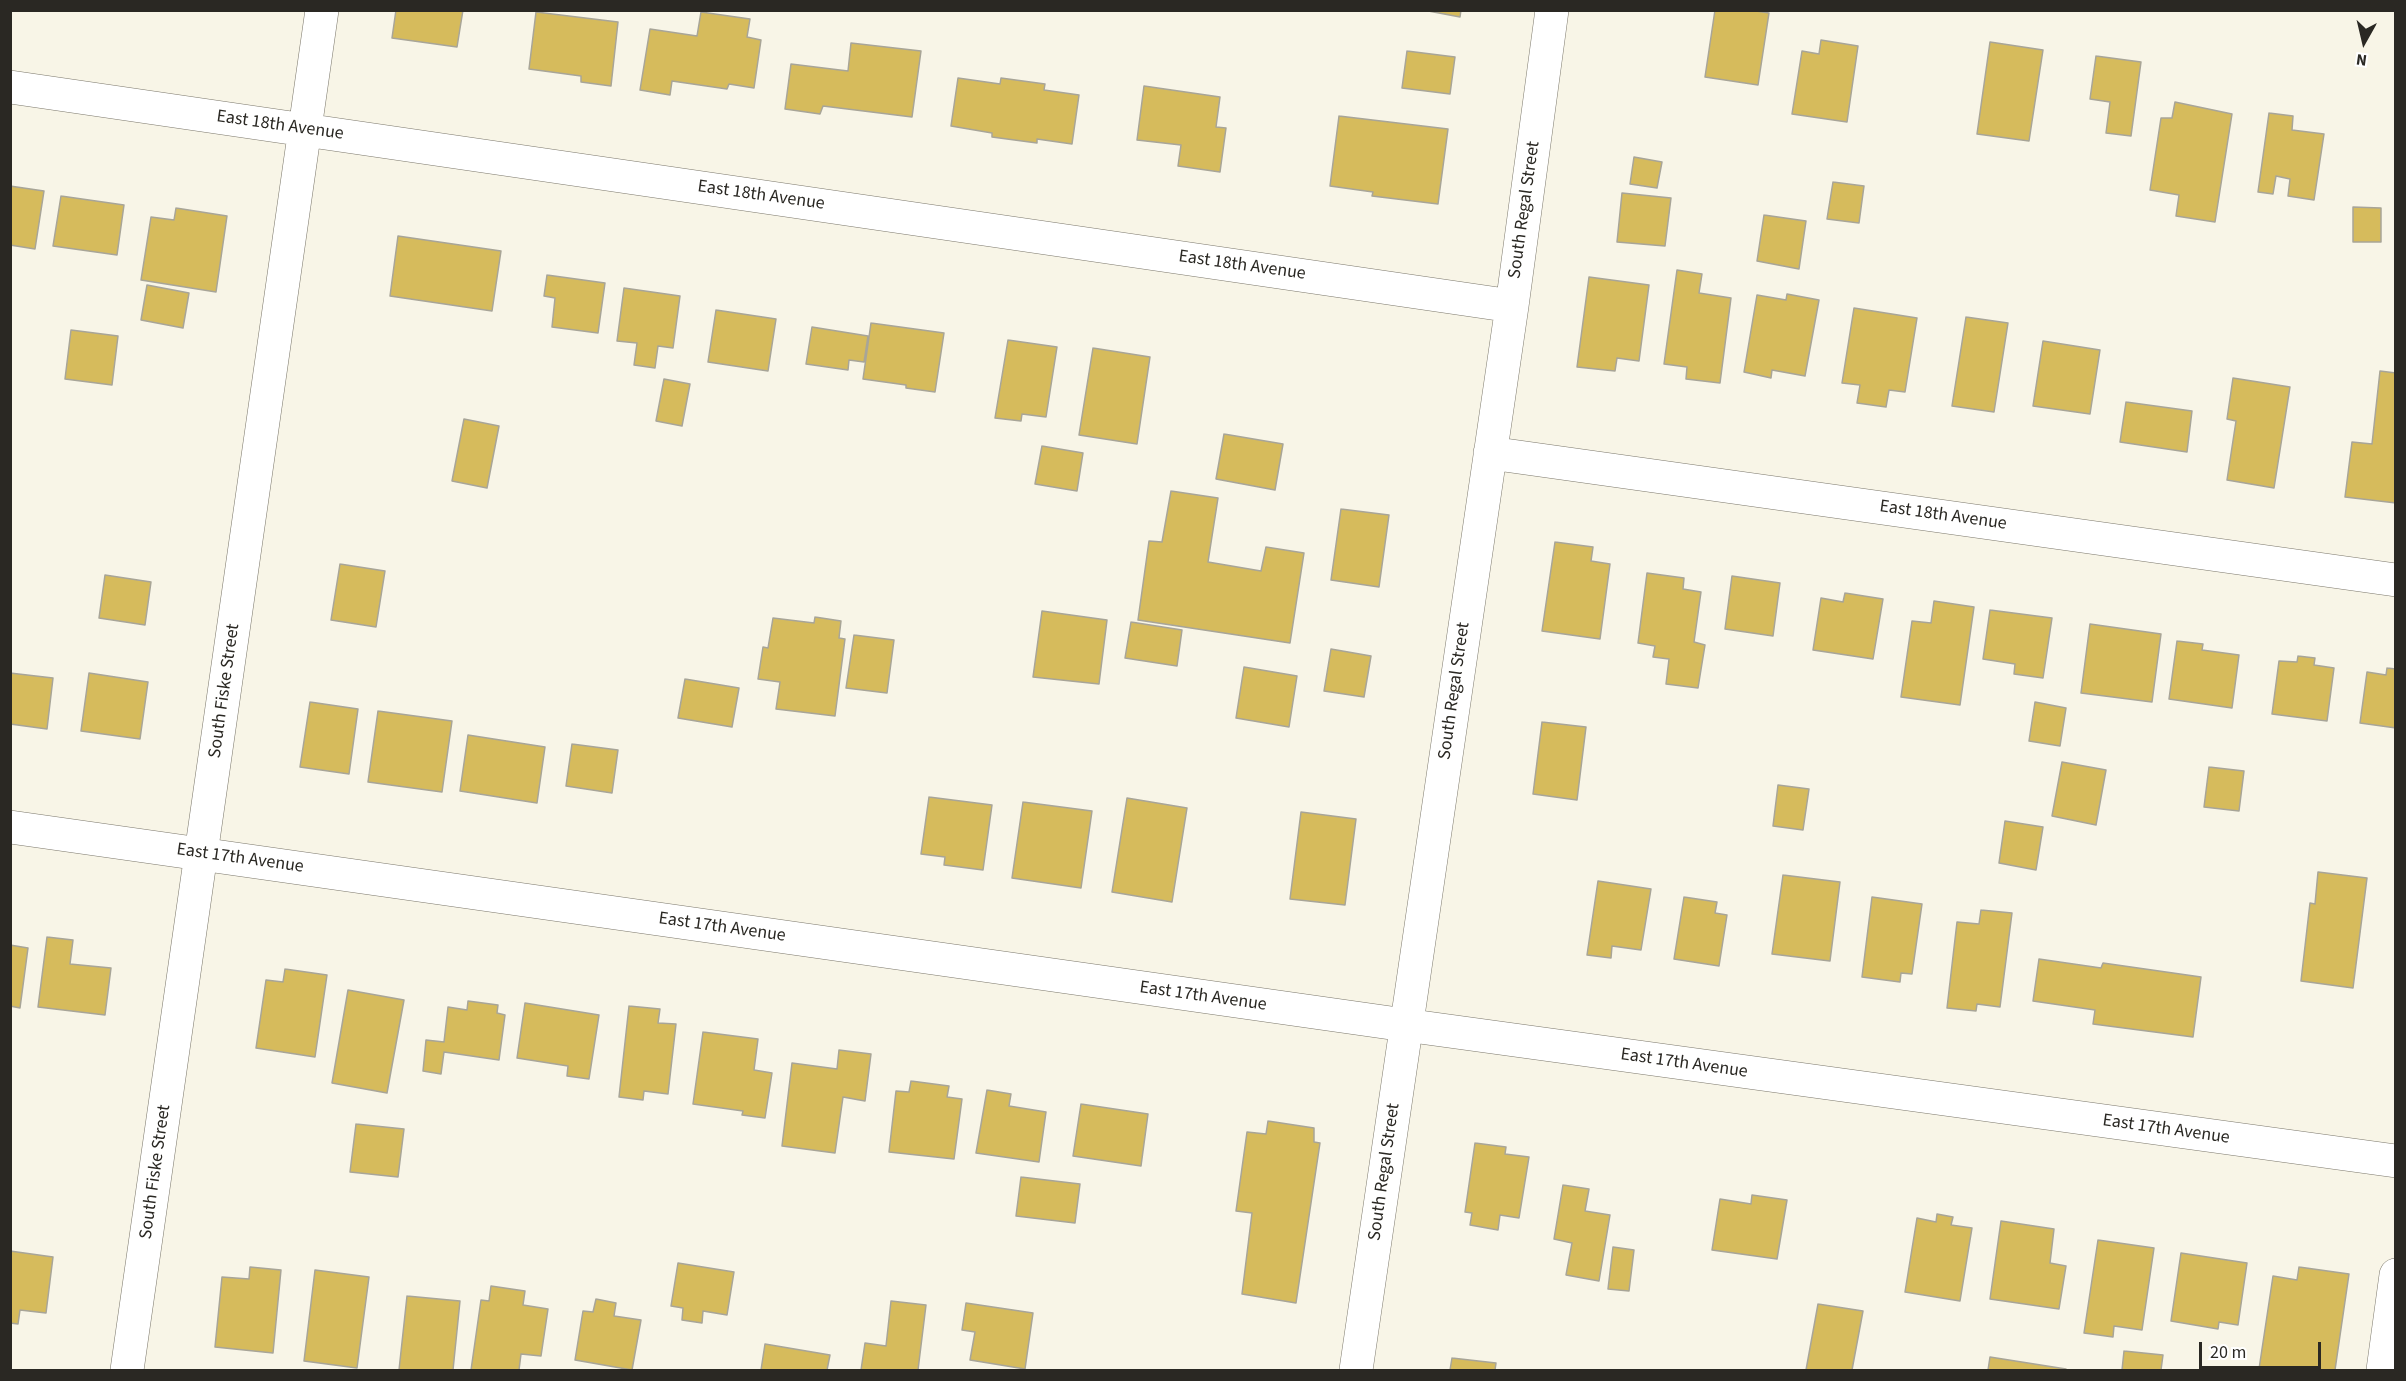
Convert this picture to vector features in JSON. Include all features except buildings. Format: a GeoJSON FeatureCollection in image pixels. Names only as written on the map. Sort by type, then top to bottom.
{"type":"FeatureCollection","features":[{"type":"Feature","properties":{"kind":"street","name":"South Fiske Street"},"geometry":{"type":"LineString","coordinates":[[127,1371],[322,10]]}},
{"type":"Feature","properties":{"kind":"street","name":"South Regal Street"},"geometry":{"type":"LineString","coordinates":[[1356,1371],[1512,306],[1552,10]]}},
{"type":"Feature","properties":{"kind":"street","name":"East 18th Avenue"},"geometry":{"type":"LineString","coordinates":[[10,87],[1512,306]]}},
{"type":"Feature","properties":{"kind":"street","name":"East 18th Avenue"},"geometry":{"type":"LineString","coordinates":[[1490,453],[2396,580]]}},
{"type":"Feature","properties":{"kind":"street","name":"East 17th Avenue"},"geometry":{"type":"LineString","coordinates":[[10,827],[1405,1025],[2396,1161]]}},
{"type":"Feature","properties":{"kind":"street"},"geometry":{"type":"LineString","coordinates":[[2383,1371],[2396,1275]]}}]}
